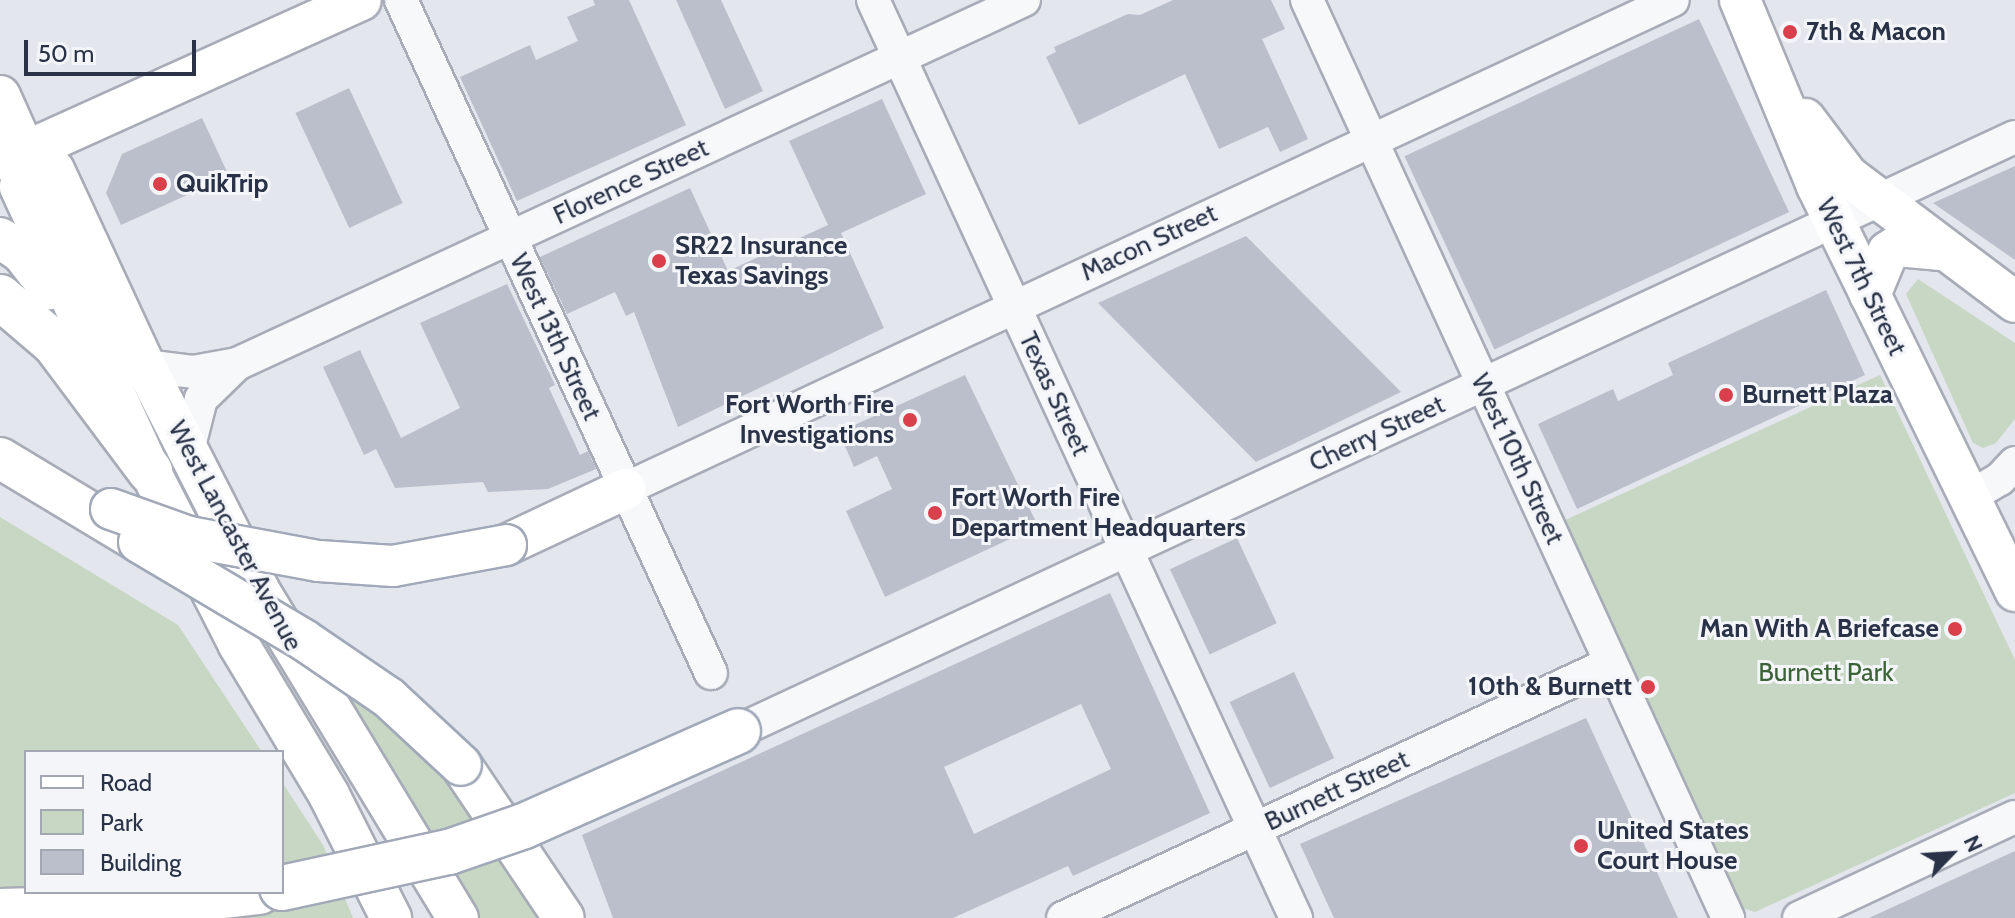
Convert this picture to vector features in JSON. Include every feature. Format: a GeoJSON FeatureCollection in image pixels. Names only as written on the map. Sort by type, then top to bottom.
{"type":"FeatureCollection","features":[{"type":"Feature","properties":{"kind":"highway"},"geometry":{"type":"LineString","coordinates":[[0,297],[55,344],[150,471]]}},
{"type":"Feature","properties":{"kind":"highway"},"geometry":{"type":"LineString","coordinates":[[284,888],[449,852],[524,826],[738,731]]}},
{"type":"Feature","properties":{"kind":"highway"},"geometry":{"type":"LineString","coordinates":[[0,911],[120,908],[242,894]]}},
{"type":"Feature","properties":{"kind":"main road"},"geometry":{"type":"LineString","coordinates":[[12,157],[361,0]]}},
{"type":"Feature","properties":{"kind":"main road","name":"West 7th Street"},"geometry":{"type":"LineString","coordinates":[[1740,0],[1779,84],[1834,221],[2007,576],[2015,625]]}},
{"type":"Feature","properties":{"kind":"main road"},"geometry":{"type":"LineString","coordinates":[[1779,84],[1848,176],[1941,250],[2015,302]]}},
{"type":"Feature","properties":{"kind":"main road","name":"West Lancaster Avenue"},"geometry":{"type":"LineString","coordinates":[[0,96],[20,187],[150,471],[239,645],[356,845],[391,918]]}},
{"type":"Feature","properties":{"kind":"main road","name":"West Lancaster Avenue"},"geometry":{"type":"LineString","coordinates":[[12,157],[54,170],[145,366],[189,446],[259,590],[458,918]]}},
{"type":"Feature","properties":{"kind":"main road"},"geometry":{"type":"LineString","coordinates":[[0,238],[22,253],[89,341]]}},
{"type":"Feature","properties":{"kind":"main road"},"geometry":{"type":"LineString","coordinates":[[1870,295],[1888,252],[1914,244],[1941,250]]}},
{"type":"Feature","properties":{"kind":"main road"},"geometry":{"type":"LineString","coordinates":[[16,467],[111,509],[189,537],[319,561],[393,566],[506,545],[625,489]]}},
{"type":"Feature","properties":{"kind":"main road"},"geometry":{"type":"LineString","coordinates":[[16,467],[304,640],[389,698],[461,765],[564,918]]}},
{"type":"Feature","properties":{"kind":"main road"},"geometry":{"type":"LineString","coordinates":[[356,845],[403,918]]}},
{"type":"Feature","properties":{"kind":"street","name":"West 13th Street"},"geometry":{"type":"LineString","coordinates":[[401,0],[711,673]]}},
{"type":"Feature","properties":{"kind":"street","name":"Texas Street"},"geometry":{"type":"LineString","coordinates":[[873,0],[1296,918]]}},
{"type":"Feature","properties":{"kind":"street","name":"Florence Street"},"geometry":{"type":"LineString","coordinates":[[145,366],[193,372],[237,364],[1024,0]]}},
{"type":"Feature","properties":{"kind":"street","name":"West 10th Street"},"geometry":{"type":"LineString","coordinates":[[1307,0],[1728,918]]}},
{"type":"Feature","properties":{"kind":"street","name":"Macon Street"},"geometry":{"type":"LineString","coordinates":[[625,489],[1673,0]]}},
{"type":"Feature","properties":{"kind":"street","name":"Cherry Street"},"geometry":{"type":"LineString","coordinates":[[738,731],[2015,137]]}},
{"type":"Feature","properties":{"kind":"street","name":"Florence Street"},"geometry":{"type":"LineString","coordinates":[[189,446],[201,399],[237,364]]}},
{"type":"Feature","properties":{"kind":"street"},"geometry":{"type":"LineString","coordinates":[[1968,498],[2000,479],[2015,463]]}},
{"type":"Feature","properties":{"kind":"street","name":"Burnett Street"},"geometry":{"type":"LineString","coordinates":[[1063,918],[1611,663]]}},
{"type":"Feature","properties":{"kind":"street"},"geometry":{"type":"LineString","coordinates":[[1799,918],[2015,817]]}},
{"type":"Feature","properties":{"kind":"green space"},"geometry":{"type":"Polygon","coordinates":[[[1918,279],[2015,343],[2015,419],[1996,443],[1983,448],[1973,443],[1906,294],[1918,279]]]}},
{"type":"Feature","properties":{"kind":"green space","name":"Burnett Park"},"geometry":{"type":"Polygon","coordinates":[[[1880,375],[2015,660],[2015,793],[1755,912],[1740,907],[1561,522],[1880,375]]]}},
{"type":"Feature","properties":{"kind":"green space"},"geometry":{"type":"Polygon","coordinates":[[[0,517],[178,625],[261,750],[24,750],[24,894],[284,894],[284,785],[323,845],[353,918],[0,918],[0,517]]]}},
{"type":"Feature","properties":{"kind":"green space"},"geometry":{"type":"Polygon","coordinates":[[[339,684],[386,719],[434,767],[507,852],[545,918],[478,918],[339,684]]]}},
{"type":"Feature","properties":{"kind":"building"},"geometry":{"type":"Polygon","coordinates":[[[593,0],[629,0],[686,125],[517,201],[460,77],[530,45],[536,60],[578,41],[567,17],[595,5],[593,0]]]}},
{"type":"Feature","properties":{"kind":"building"},"geometry":{"type":"Polygon","coordinates":[[[676,0],[721,0],[763,91],[725,109],[676,0]]]}},
{"type":"Feature","properties":{"kind":"building"},"geometry":{"type":"Polygon","coordinates":[[[1173,0],[1271,0],[1285,29],[1262,39],[1308,139],[1280,152],[1268,127],[1219,149],[1185,74],[1079,125],[1046,57],[1056,52],[1054,47],[1128,14],[1140,15],[1173,0]]]}},
{"type":"Feature","properties":{"kind":"building"},"geometry":{"type":"Polygon","coordinates":[[[1699,19],[1789,212],[1494,349],[1404,156],[1699,19]]]}},
{"type":"Feature","properties":{"kind":"building","name":"QuikTrip"},"geometry":{"type":"Polygon","coordinates":[[[349,88],[403,203],[349,228],[296,113],[349,88]]]}},
{"type":"Feature","properties":{"kind":"building"},"geometry":{"type":"Polygon","coordinates":[[[882,99],[926,194],[841,233],[884,328],[678,427],[634,312],[626,316],[615,292],[567,314],[540,257],[690,188],[728,271],[828,225],[789,141],[882,99]]]}},
{"type":"Feature","properties":{"kind":"building","name":"QuikTrip"},"geometry":{"type":"Polygon","coordinates":[[[202,118],[229,176],[121,225],[106,193],[122,154],[202,118]]]}},
{"type":"Feature","properties":{"kind":"building"},"geometry":{"type":"Polygon","coordinates":[[[2015,166],[2015,260],[1933,203],[2015,166]]]}},
{"type":"Feature","properties":{"kind":"building"},"geometry":{"type":"Polygon","coordinates":[[[1246,236],[1401,392],[1256,462],[1098,303],[1246,236]]]}},
{"type":"Feature","properties":{"kind":"building"},"geometry":{"type":"Polygon","coordinates":[[[507,284],[555,385],[549,388],[580,455],[588,451],[596,469],[548,489],[488,492],[483,482],[395,488],[376,449],[364,455],[323,367],[360,350],[401,438],[460,408],[420,323],[507,284]]]}},
{"type":"Feature","properties":{"kind":"building","name":"Burnett Plaza"},"geometry":{"type":"Polygon","coordinates":[[[1826,290],[1865,375],[1577,509],[1538,424],[1613,389],[1618,401],[1673,375],[1668,363],[1826,290]]]}},
{"type":"Feature","properties":{"kind":"building","name":"Fort Worth Fire Department Headquarters"},"geometry":{"type":"Polygon","coordinates":[[[965,375],[1038,526],[885,597],[846,511],[892,489],[877,456],[854,467],[839,432],[965,375]]]}},
{"type":"Feature","properties":{"kind":"building"},"geometry":{"type":"Polygon","coordinates":[[[1237,538],[1277,623],[1210,654],[1170,569],[1237,538]]]}},
{"type":"Feature","properties":{"kind":"building"},"geometry":{"type":"Polygon","coordinates":[[[1110,593],[1210,813],[1073,876],[1068,866],[953,918],[613,918],[582,835],[1110,593]],[[1081,704],[944,767],[974,834],[1111,769],[1081,704]]]}},
{"type":"Feature","properties":{"kind":"building"},"geometry":{"type":"Polygon","coordinates":[[[1294,672],[1334,758],[1270,788],[1230,702],[1294,672]]]}},
{"type":"Feature","properties":{"kind":"building"},"geometry":{"type":"Polygon","coordinates":[[[1586,718],[1678,918],[1334,918],[1300,844],[1586,718]]]}},
{"type":"Feature","properties":{"kind":"building"},"geometry":{"type":"Polygon","coordinates":[[[2015,851],[2015,918],[1869,918],[2015,851]]]}},
{"type":"Feature","properties":{"kind":"place","name":"7th & Macon"},"geometry":{"type":"Point","coordinates":[1790,32]}},
{"type":"Feature","properties":{"kind":"place","name":"QuikTrip"},"geometry":{"type":"Point","coordinates":[160,184]}},
{"type":"Feature","properties":{"kind":"place","name":"SR22 Insurance Texas Savings"},"geometry":{"type":"Point","coordinates":[659,261]}},
{"type":"Feature","properties":{"kind":"place","name":"Burnett Plaza"},"geometry":{"type":"Point","coordinates":[1726,395]}},
{"type":"Feature","properties":{"kind":"place","name":"Fort Worth Fire Investigations"},"geometry":{"type":"Point","coordinates":[910,420]}},
{"type":"Feature","properties":{"kind":"place","name":"Fort Worth Fire Department Headquarters"},"geometry":{"type":"Point","coordinates":[935,513]}},
{"type":"Feature","properties":{"kind":"place","name":"Man With A Briefcase"},"geometry":{"type":"Point","coordinates":[1955,629]}},
{"type":"Feature","properties":{"kind":"place","name":"10th & Burnett"},"geometry":{"type":"Point","coordinates":[1648,687]}},
{"type":"Feature","properties":{"kind":"place","name":"United States Court House"},"geometry":{"type":"Point","coordinates":[1581,846]}}]}
